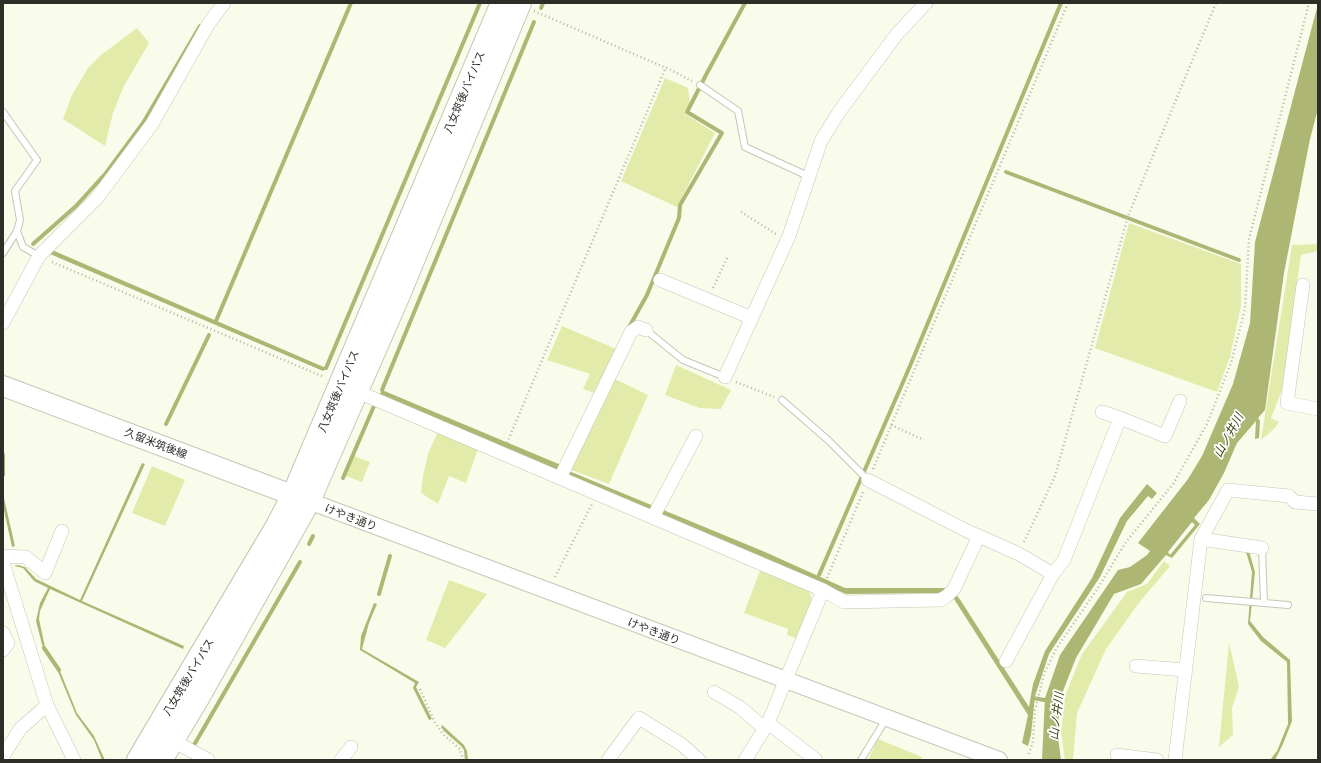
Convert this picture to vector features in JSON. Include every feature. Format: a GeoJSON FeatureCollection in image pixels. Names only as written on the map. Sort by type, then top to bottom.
{"type":"FeatureCollection","features":[{"type":"Feature","properties":{"kind":"highway","name":"八女筑後バイパス"},"geometry":{"type":"LineString","coordinates":[[138,760],[164,736],[277,526],[301,498],[514,4]]}},
{"type":"Feature","properties":{"kind":"highway","name":"八女筑後バイパス"},"geometry":{"type":"LineString","coordinates":[[161,760],[164,736]]}},
{"type":"Feature","properties":{"kind":"main road","name":"久留米筑後線"},"geometry":{"type":"LineString","coordinates":[[3,386],[301,498]]}},
{"type":"Feature","properties":{"kind":"street"},"geometry":{"type":"LineString","coordinates":[[3,323],[39,256],[97,198],[147,130],[209,23],[224,3]]}},
{"type":"Feature","properties":{"kind":"street"},"geometry":{"type":"LineString","coordinates":[[725,377],[787,241],[821,141],[839,112],[897,34],[926,3]]}},
{"type":"Feature","properties":{"kind":"street"},"geometry":{"type":"LineString","coordinates":[[660,280],[752,318]]}},
{"type":"Feature","properties":{"kind":"street"},"geometry":{"type":"LineString","coordinates":[[1303,285],[1287,403],[1318,408]]}},
{"type":"Feature","properties":{"kind":"street"},"geometry":{"type":"LineString","coordinates":[[562,473],[631,332],[638,327],[646,330]]}},
{"type":"Feature","properties":{"kind":"street"},"geometry":{"type":"LineString","coordinates":[[349,388],[562,473],[597,494],[656,513],[825,584],[844,602],[940,600],[951,592],[980,536]]}},
{"type":"Feature","properties":{"kind":"street"},"geometry":{"type":"LineString","coordinates":[[1102,412],[1165,436],[1180,401]]}},
{"type":"Feature","properties":{"kind":"street"},"geometry":{"type":"LineString","coordinates":[[1006,661],[1053,574],[1064,560],[1120,418]]}},
{"type":"Feature","properties":{"kind":"street"},"geometry":{"type":"LineString","coordinates":[[656,513],[696,436]]}},
{"type":"Feature","properties":{"kind":"street"},"geometry":{"type":"LineString","coordinates":[[868,480],[969,532],[1019,554],[1053,574]]}},
{"type":"Feature","properties":{"kind":"street"},"geometry":{"type":"LineString","coordinates":[[1175,760],[1201,539],[1228,490],[1288,496],[1295,502],[1318,504]]}},
{"type":"Feature","properties":{"kind":"street","name":"けやき通り"},"geometry":{"type":"LineString","coordinates":[[301,498],[886,719],[1000,760]]}},
{"type":"Feature","properties":{"kind":"street"},"geometry":{"type":"LineString","coordinates":[[3,556],[26,557],[44,572],[62,531]]}},
{"type":"Feature","properties":{"kind":"street"},"geometry":{"type":"LineString","coordinates":[[1201,539],[1262,548]]}},
{"type":"Feature","properties":{"kind":"street"},"geometry":{"type":"LineString","coordinates":[[4,568],[48,705],[74,760]]}},
{"type":"Feature","properties":{"kind":"street"},"geometry":{"type":"LineString","coordinates":[[746,760],[766,726],[786,681],[825,584]]}},
{"type":"Feature","properties":{"kind":"street"},"geometry":{"type":"LineString","coordinates":[[3,633],[8,644],[3,650]]}},
{"type":"Feature","properties":{"kind":"street"},"geometry":{"type":"LineString","coordinates":[[1136,666],[1185,670]]}},
{"type":"Feature","properties":{"kind":"street"},"geometry":{"type":"LineString","coordinates":[[714,692],[741,708],[815,759]]}},
{"type":"Feature","properties":{"kind":"street"},"geometry":{"type":"LineString","coordinates":[[3,756],[20,729],[48,705]]}},
{"type":"Feature","properties":{"kind":"street"},"geometry":{"type":"LineString","coordinates":[[608,760],[639,718],[681,744],[699,760]]}},
{"type":"Feature","properties":{"kind":"street"},"geometry":{"type":"LineString","coordinates":[[164,736],[208,760]]}},
{"type":"Feature","properties":{"kind":"street"},"geometry":{"type":"LineString","coordinates":[[341,760],[351,747]]}},
{"type":"Feature","properties":{"kind":"street"},"geometry":{"type":"LineString","coordinates":[[1117,755],[1157,760]]}},
{"type":"Feature","properties":{"kind":"lane"},"geometry":{"type":"LineString","coordinates":[[700,85],[738,111],[745,146],[808,176]]}},
{"type":"Feature","properties":{"kind":"lane"},"geometry":{"type":"LineString","coordinates":[[3,112],[37,160],[15,191],[20,220],[17,231],[3,253]]}},
{"type":"Feature","properties":{"kind":"lane"},"geometry":{"type":"LineString","coordinates":[[17,231],[23,247],[39,256]]}},
{"type":"Feature","properties":{"kind":"lane"},"geometry":{"type":"LineString","coordinates":[[646,330],[683,360],[725,377]]}},
{"type":"Feature","properties":{"kind":"lane"},"geometry":{"type":"LineString","coordinates":[[782,400],[828,440],[868,480]]}},
{"type":"Feature","properties":{"kind":"lane"},"geometry":{"type":"LineString","coordinates":[[1262,548],[1264,603]]}},
{"type":"Feature","properties":{"kind":"lane"},"geometry":{"type":"LineString","coordinates":[[1206,598],[1288,605]]}},
{"type":"Feature","properties":{"kind":"lane"},"geometry":{"type":"LineString","coordinates":[[861,760],[886,719]]}},
{"type":"Feature","properties":{"kind":"path"},"geometry":{"type":"LineString","coordinates":[[825,584],[1068,3]]}},
{"type":"Feature","properties":{"kind":"path"},"geometry":{"type":"LineString","coordinates":[[1019,554],[1055,476],[1128,216],[1216,3]]}},
{"type":"Feature","properties":{"kind":"path"},"geometry":{"type":"LineString","coordinates":[[1028,754],[1033,741],[1036,703],[1044,674],[1056,649],[1098,588],[1126,542],[1173,484],[1207,424],[1231,363],[1243,316],[1249,239],[1309,3]]}},
{"type":"Feature","properties":{"kind":"path"},"geometry":{"type":"LineString","coordinates":[[514,4],[666,67],[700,85]]}},
{"type":"Feature","properties":{"kind":"path"},"geometry":{"type":"LineString","coordinates":[[507,442],[666,67]]}},
{"type":"Feature","properties":{"kind":"path"},"geometry":{"type":"LineString","coordinates":[[741,212],[787,241]]}},
{"type":"Feature","properties":{"kind":"path"},"geometry":{"type":"LineString","coordinates":[[39,256],[349,388]]}},
{"type":"Feature","properties":{"kind":"path"},"geometry":{"type":"LineString","coordinates":[[708,300],[727,258]]}},
{"type":"Feature","properties":{"kind":"path"},"geometry":{"type":"LineString","coordinates":[[725,377],[782,400]]}},
{"type":"Feature","properties":{"kind":"path"},"geometry":{"type":"LineString","coordinates":[[891,425],[924,440]]}},
{"type":"Feature","properties":{"kind":"path"},"geometry":{"type":"LineString","coordinates":[[555,577],[597,494]]}},
{"type":"Feature","properties":{"kind":"path"},"geometry":{"type":"LineString","coordinates":[[420,689],[435,723],[442,734],[460,748],[463,760]]}},
{"type":"Feature","properties":{"kind":"shaded area"},"geometry":{"type":"Polygon","coordinates":[[[137,28],[149,43],[124,86],[113,113],[105,146],[63,119],[72,95],[88,68],[101,55],[137,28]]]}},
{"type":"Feature","properties":{"kind":"shaded area"},"geometry":{"type":"Polygon","coordinates":[[[665,78],[688,88],[690,104],[685,114],[715,133],[677,207],[621,181],[665,78]]]}},
{"type":"Feature","properties":{"kind":"shaded area"},"geometry":{"type":"Polygon","coordinates":[[[1129,223],[1241,264],[1241,306],[1230,357],[1217,392],[1095,348],[1129,223]]]}},
{"type":"Feature","properties":{"kind":"shaded area"},"geometry":{"type":"Polygon","coordinates":[[[1318,244],[1318,251],[1301,255],[1282,390],[1271,418],[1279,422],[1275,428],[1261,440],[1292,245],[1318,244]]]}},
{"type":"Feature","properties":{"kind":"shaded area"},"geometry":{"type":"Polygon","coordinates":[[[562,326],[616,349],[594,393],[583,389],[590,374],[547,360],[562,326]]]}},
{"type":"Feature","properties":{"kind":"shaded area"},"geometry":{"type":"Polygon","coordinates":[[[676,365],[731,390],[721,409],[699,408],[665,395],[676,365]]]}},
{"type":"Feature","properties":{"kind":"shaded area"},"geometry":{"type":"Polygon","coordinates":[[[615,379],[648,395],[609,484],[569,469],[615,379]]]}},
{"type":"Feature","properties":{"kind":"shaded area"},"geometry":{"type":"Polygon","coordinates":[[[438,431],[478,449],[466,483],[449,476],[438,504],[421,493],[428,454],[438,431]]]}},
{"type":"Feature","properties":{"kind":"shaded area"},"geometry":{"type":"Polygon","coordinates":[[[354,456],[370,462],[362,482],[346,476],[354,456]]]}},
{"type":"Feature","properties":{"kind":"shaded area"},"geometry":{"type":"Polygon","coordinates":[[[152,466],[185,480],[165,526],[132,513],[152,466]]]}},
{"type":"Feature","properties":{"kind":"shaded area"},"geometry":{"type":"Polygon","coordinates":[[[1164,561],[1170,566],[1138,604],[1106,649],[1077,713],[1073,760],[1065,760],[1061,732],[1065,696],[1082,654],[1127,592],[1147,584],[1164,561]]]}},
{"type":"Feature","properties":{"kind":"shaded area"},"geometry":{"type":"Polygon","coordinates":[[[761,568],[809,589],[813,605],[798,639],[787,635],[788,629],[744,613],[761,568]]]}},
{"type":"Feature","properties":{"kind":"shaded area"},"geometry":{"type":"Polygon","coordinates":[[[449,580],[487,594],[445,648],[426,640],[449,580]]]}},
{"type":"Feature","properties":{"kind":"shaded area"},"geometry":{"type":"Polygon","coordinates":[[[1229,642],[1239,687],[1232,708],[1233,735],[1219,747],[1229,642]]]}},
{"type":"Feature","properties":{"kind":"shaded area"},"geometry":{"type":"Polygon","coordinates":[[[878,739],[922,757],[921,760],[868,760],[878,739]]]}},
{"type":"Feature","properties":{"kind":"water","name":"山ノ井川"},"geometry":{"type":"Polygon","coordinates":[[[1318,4],[1318,109],[1310,139],[1284,273],[1265,410],[1258,418],[1260,421],[1259,438],[1255,439],[1256,421],[1237,443],[1224,473],[1209,500],[1194,518],[1200,524],[1172,558],[1166,555],[1141,584],[1114,594],[1076,658],[1063,691],[1057,729],[1061,760],[1042,760],[1045,698],[1060,655],[1118,570],[1130,567],[1147,555],[1150,551],[1138,543],[1188,479],[1202,456],[1233,384],[1250,323],[1255,242],[1318,4]],[[1192,522],[1168,552],[1170,555],[1195,525],[1192,522]]]}},
{"type":"Feature","properties":{"kind":"water"},"geometry":{"type":"Polygon","coordinates":[[[52,250],[326,369],[323,371],[50,254],[52,250]]]}},
{"type":"Feature","properties":{"kind":"water"},"geometry":{"type":"Polygon","coordinates":[[[382,390],[561,465],[569,471],[765,552],[845,588],[949,588],[961,601],[1029,707],[1033,684],[1045,651],[1092,578],[1120,518],[1147,484],[1157,493],[1152,499],[1148,496],[1127,521],[1100,577],[1049,654],[1035,696],[1031,735],[1028,746],[1022,743],[1028,715],[954,599],[949,595],[942,593],[846,594],[379,396],[382,390]]]}},
{"type":"Feature","properties":{"kind":"water"},"geometry":{"type":"Polygon","coordinates":[[[142,463],[145,464],[82,601],[184,646],[183,649],[50,589],[40,611],[39,619],[46,652],[44,652],[36,621],[40,603],[48,588],[34,581],[23,568],[14,566],[18,565],[25,567],[36,579],[80,600],[142,463]]]}},
{"type":"Feature","properties":{"kind":"water"},"geometry":{"type":"Polygon","coordinates":[[[3,494],[15,546],[12,547],[3,506],[3,494]]]}},
{"type":"Feature","properties":{"kind":"water"},"geometry":{"type":"Polygon","coordinates":[[[1249,551],[1255,572],[1250,621],[1263,637],[1290,660],[1292,721],[1275,760],[1270,760],[1277,751],[1288,724],[1287,662],[1261,641],[1248,624],[1252,572],[1246,552],[1249,551]]]}},
{"type":"Feature","properties":{"kind":"water"},"geometry":{"type":"Polygon","coordinates":[[[374,603],[377,604],[369,623],[362,649],[419,682],[416,687],[432,719],[429,720],[413,688],[415,683],[360,650],[361,636],[374,603]]]}},
{"type":"Feature","properties":{"kind":"water"},"geometry":{"type":"Polygon","coordinates":[[[58,666],[77,713],[94,736],[105,760],[102,760],[94,740],[76,715],[56,667],[58,666]]]}},
{"type":"Feature","properties":{"kind":"water"},"geometry":{"type":"Polygon","coordinates":[[[442,725],[464,745],[467,751],[468,760],[465,760],[464,750],[444,731],[441,727],[442,725]]]}},
{"type":"Feature","properties":{"kind":"waterway"},"geometry":{"type":"LineString","coordinates":[[216,321],[351,3]]}},
{"type":"Feature","properties":{"kind":"waterway"},"geometry":{"type":"LineString","coordinates":[[326,368],[480,3]]}},
{"type":"Feature","properties":{"kind":"waterway"},"geometry":{"type":"LineString","coordinates":[[541,8],[543,3]]}},
{"type":"Feature","properties":{"kind":"waterway"},"geometry":{"type":"LineString","coordinates":[[628,329],[647,295],[679,218],[680,205],[722,133],[687,112],[745,3]]}},
{"type":"Feature","properties":{"kind":"waterway"},"geometry":{"type":"LineString","coordinates":[[819,575],[910,366],[1061,3]]}},
{"type":"Feature","properties":{"kind":"waterway"},"geometry":{"type":"LineString","coordinates":[[382,390],[534,22]]}},
{"type":"Feature","properties":{"kind":"waterway"},"geometry":{"type":"LineString","coordinates":[[33,244],[76,206],[106,173],[143,123],[200,26]]}},
{"type":"Feature","properties":{"kind":"waterway"},"geometry":{"type":"LineString","coordinates":[[1006,172],[1239,260]]}},
{"type":"Feature","properties":{"kind":"waterway"},"geometry":{"type":"LineString","coordinates":[[166,424],[209,335]]}},
{"type":"Feature","properties":{"kind":"waterway"},"geometry":{"type":"LineString","coordinates":[[343,478],[374,406]]}},
{"type":"Feature","properties":{"kind":"waterway"},"geometry":{"type":"LineString","coordinates":[[3,455],[3,475]]}},
{"type":"Feature","properties":{"kind":"waterway"},"geometry":{"type":"LineString","coordinates":[[309,544],[313,536]]}},
{"type":"Feature","properties":{"kind":"waterway"},"geometry":{"type":"LineString","coordinates":[[379,594],[390,556]]}},
{"type":"Feature","properties":{"kind":"waterway"},"geometry":{"type":"LineString","coordinates":[[194,745],[300,562]]}},
{"type":"Feature","properties":{"kind":"waterway"},"geometry":{"type":"LineString","coordinates":[[44,648],[59,670]]}},
{"type":"Feature","properties":{"kind":"waterway","name":"山ノ井川"},"geometry":{"type":"LineString","coordinates":[[1033,698],[1050,701]]}}]}
